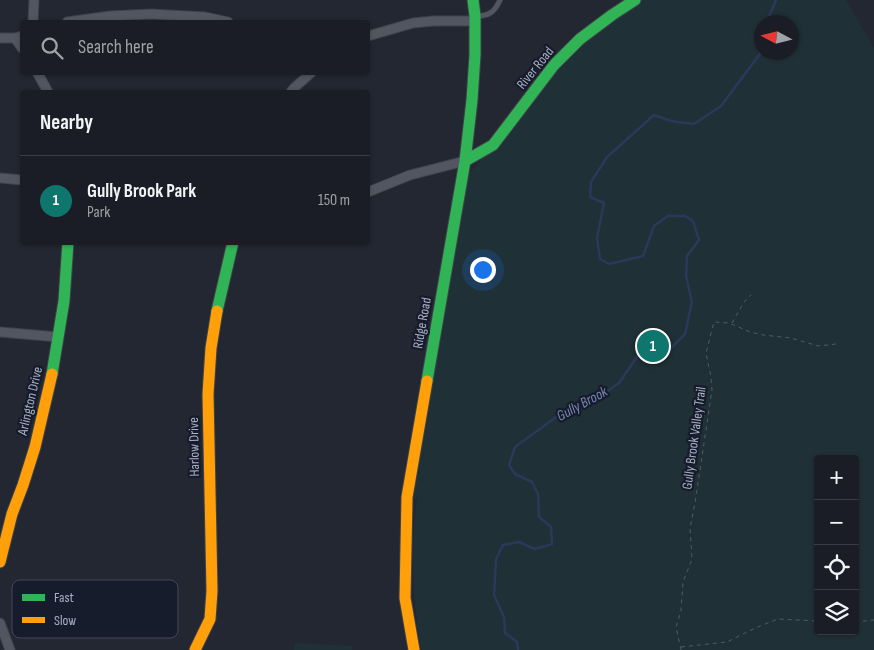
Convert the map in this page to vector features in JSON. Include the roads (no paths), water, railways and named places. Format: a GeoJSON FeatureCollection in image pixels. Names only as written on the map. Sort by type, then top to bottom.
{"type":"FeatureCollection","features":[{"type":"Feature","properties":{"kind":"main road","name":"Ridge Road"},"geometry":{"type":"LineString","coordinates":[[414,650],[405,598],[407,497],[465,160],[472,100],[474,55],[473,0]]}},
{"type":"Feature","properties":{"kind":"main road","name":"River Road"},"geometry":{"type":"LineString","coordinates":[[465,160],[493,145],[554,65],[580,39],[635,0]]}},
{"type":"Feature","properties":{"kind":"main road","name":"Arlington Drive"},"geometry":{"type":"LineString","coordinates":[[0,562],[52,382],[62,314],[68,245]]}},
{"type":"Feature","properties":{"kind":"main road","name":"Harlow Drive"},"geometry":{"type":"LineString","coordinates":[[195,650],[210,619],[212,591],[208,394],[217,309],[232,245]]}},
{"type":"Feature","properties":{"kind":"street"},"geometry":{"type":"LineString","coordinates":[[33,20],[34,0]]}},
{"type":"Feature","properties":{"kind":"street"},"geometry":{"type":"LineString","coordinates":[[81,20],[110,16],[151,14],[205,17],[219,20]]}},
{"type":"Feature","properties":{"kind":"street"},"geometry":{"type":"LineString","coordinates":[[370,35],[413,23],[474,19]]}},
{"type":"Feature","properties":{"kind":"street"},"geometry":{"type":"LineString","coordinates":[[0,38],[19,37]]}},
{"type":"Feature","properties":{"kind":"street"},"geometry":{"type":"LineString","coordinates":[[39,75],[47,90]]}},
{"type":"Feature","properties":{"kind":"street"},"geometry":{"type":"LineString","coordinates":[[292,90],[309,75]]}},
{"type":"Feature","properties":{"kind":"street"},"geometry":{"type":"LineString","coordinates":[[370,191],[410,175],[465,160]]}},
{"type":"Feature","properties":{"kind":"street"},"geometry":{"type":"LineString","coordinates":[[0,178],[20,180]]}},
{"type":"Feature","properties":{"kind":"street"},"geometry":{"type":"LineString","coordinates":[[0,332],[58,337]]}},
{"type":"Feature","properties":{"kind":"street"},"geometry":{"type":"LineString","coordinates":[[0,623],[10,650]]}},
{"type":"Feature","properties":{"kind":"lane"},"geometry":{"type":"LineString","coordinates":[[474,19],[489,14],[500,0]]}},
{"type":"Feature","properties":{"kind":"waterway","name":"Gully Brook"},"geometry":{"type":"LineString","coordinates":[[770,15],[776,0]]}},
{"type":"Feature","properties":{"kind":"waterway","name":"Gully Brook"},"geometry":{"type":"LineString","coordinates":[[518,650],[517,642],[505,633],[504,617],[494,595],[496,559],[503,545],[519,542],[535,549],[552,544],[551,527],[539,517],[538,494],[532,482],[515,474],[509,465],[515,447],[563,412],[596,399],[619,383],[639,354],[664,355],[685,334],[692,302],[686,276],[687,256],[699,240],[693,221],[685,216],[668,216],[654,226],[643,256],[609,264],[600,259],[597,238],[604,203],[590,197],[591,182],[607,157],[654,115],[671,121],[694,124],[721,106],[755,60]]}},
{"type":"Feature","properties":{"kind":"place","name":"Gully Brook Park"},"geometry":{"type":"Point","coordinates":[653,346]}}]}
